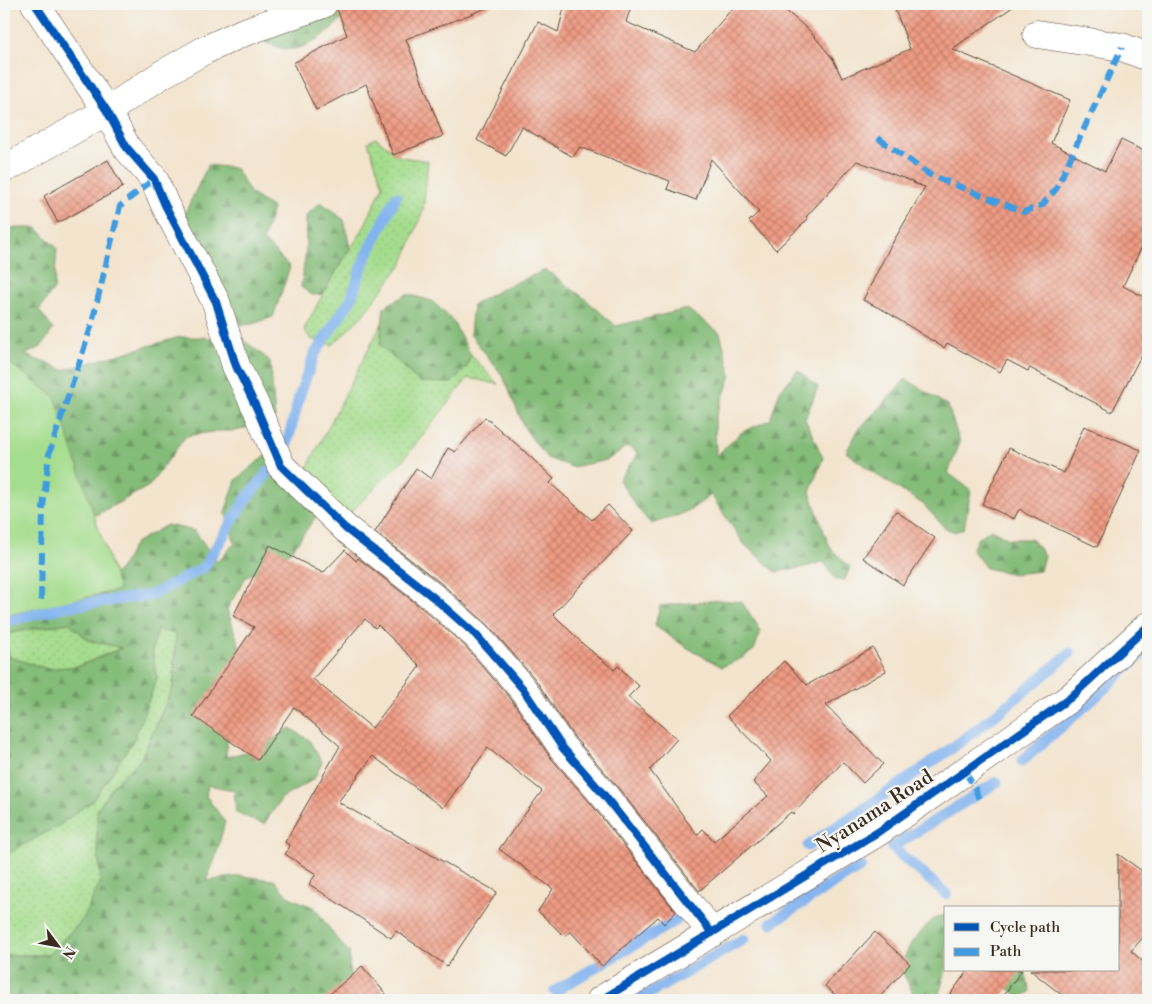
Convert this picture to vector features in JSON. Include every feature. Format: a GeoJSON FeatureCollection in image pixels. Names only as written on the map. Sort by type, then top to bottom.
{"type":"FeatureCollection","features":[{"type":"Feature","properties":{"kind":"street"},"geometry":{"type":"LineString","coordinates":[[34,4],[107,110],[128,148],[154,179],[165,205],[216,302],[236,366],[257,409],[281,466],[345,528],[433,597],[476,636],[524,689],[562,747],[604,795],[712,933]]}},
{"type":"Feature","properties":{"kind":"street"},"geometry":{"type":"LineString","coordinates":[[10,166],[107,110],[161,75],[203,51],[242,33],[323,4]]}},
{"type":"Feature","properties":{"kind":"street"},"geometry":{"type":"LineString","coordinates":[[1037,34],[1122,47],[1148,57]]}},
{"type":"Feature","properties":{"kind":"street","name":"Nyanama Road"},"geometry":{"type":"LineString","coordinates":[[601,1000],[878,832],[1070,698],[1148,626]]}},
{"type":"Feature","properties":{"kind":"green space"},"geometry":{"type":"Polygon","coordinates":[[[345,4],[347,14],[315,40],[301,47],[287,49],[266,43],[253,24],[271,5],[345,4]]]}},
{"type":"Feature","properties":{"kind":"green space"},"geometry":{"type":"Polygon","coordinates":[[[376,138],[401,157],[428,161],[423,211],[403,263],[362,316],[333,345],[311,339],[304,329],[329,283],[363,229],[383,186],[368,142],[376,138]]]}},
{"type":"Feature","properties":{"kind":"green space"},"geometry":{"type":"Polygon","coordinates":[[[208,165],[235,168],[251,194],[273,208],[263,240],[290,267],[273,317],[252,324],[238,325],[213,307],[184,215],[208,165]]]}},
{"type":"Feature","properties":{"kind":"green space"},"geometry":{"type":"Polygon","coordinates":[[[321,202],[344,220],[350,248],[323,294],[312,295],[301,287],[306,250],[306,216],[321,202]]]}},
{"type":"Feature","properties":{"kind":"green space"},"geometry":{"type":"Polygon","coordinates":[[[4,228],[37,228],[57,248],[54,289],[39,310],[53,329],[41,347],[25,355],[64,370],[180,337],[241,338],[270,361],[275,418],[236,431],[218,431],[186,436],[149,486],[76,526],[4,508],[4,228]]]}},
{"type":"Feature","properties":{"kind":"green space"},"geometry":{"type":"Polygon","coordinates":[[[546,270],[584,298],[616,326],[687,309],[720,333],[731,375],[715,419],[716,456],[742,432],[770,420],[780,391],[798,370],[818,387],[805,419],[823,458],[810,492],[831,549],[850,567],[845,580],[836,580],[824,562],[776,572],[744,544],[711,495],[679,515],[651,524],[638,509],[619,480],[638,453],[628,446],[607,460],[572,467],[547,458],[525,429],[503,376],[470,334],[473,305],[503,288],[546,270]]]}},
{"type":"Feature","properties":{"kind":"green space"},"geometry":{"type":"Polygon","coordinates":[[[407,294],[432,301],[452,320],[471,355],[466,368],[451,383],[419,382],[380,345],[384,307],[407,294]]]}},
{"type":"Feature","properties":{"kind":"green space"},"geometry":{"type":"Polygon","coordinates":[[[382,323],[380,345],[466,368],[471,355],[498,384],[468,378],[403,460],[333,530],[302,478],[382,323]]]}},
{"type":"Feature","properties":{"kind":"green space"},"geometry":{"type":"Polygon","coordinates":[[[4,359],[55,397],[119,590],[4,616],[4,359]]]}},
{"type":"Feature","properties":{"kind":"green space"},"geometry":{"type":"Polygon","coordinates":[[[906,379],[948,406],[960,443],[948,473],[971,490],[964,528],[955,532],[945,528],[923,504],[878,476],[846,452],[859,429],[906,379]]]}},
{"type":"Feature","properties":{"kind":"green space"},"geometry":{"type":"Polygon","coordinates":[[[266,455],[317,515],[292,550],[246,577],[227,609],[241,651],[229,708],[226,757],[258,749],[290,728],[309,740],[322,762],[314,779],[282,798],[264,824],[236,813],[234,790],[208,785],[206,796],[225,822],[215,859],[206,881],[240,876],[274,880],[289,897],[315,908],[336,938],[349,952],[351,1000],[9,1000],[4,969],[4,955],[48,955],[83,919],[101,881],[97,842],[97,810],[114,784],[141,759],[173,687],[176,634],[157,629],[152,651],[157,678],[134,739],[92,801],[61,824],[9,853],[4,850],[4,641],[10,657],[47,669],[79,666],[122,648],[88,640],[69,623],[4,635],[4,616],[84,598],[92,586],[120,570],[135,543],[167,525],[195,531],[217,562],[235,543],[225,512],[236,480],[266,455]]]}},
{"type":"Feature","properties":{"kind":"green space"},"geometry":{"type":"Polygon","coordinates":[[[991,529],[1009,539],[1032,539],[1044,555],[1040,571],[1013,574],[986,568],[972,550],[978,538],[991,529]]]}},
{"type":"Feature","properties":{"kind":"green space"},"geometry":{"type":"Polygon","coordinates":[[[719,600],[742,602],[761,631],[754,650],[722,667],[686,647],[655,626],[660,606],[719,600]]]}},
{"type":"Feature","properties":{"kind":"green space"},"geometry":{"type":"Polygon","coordinates":[[[69,623],[88,640],[123,647],[79,666],[47,669],[9,657],[4,635],[69,623]]]}},
{"type":"Feature","properties":{"kind":"green space"},"geometry":{"type":"Polygon","coordinates":[[[157,629],[176,634],[173,687],[141,759],[114,784],[98,810],[97,842],[101,881],[83,919],[48,955],[4,955],[4,850],[9,853],[61,824],[92,801],[109,777],[134,739],[157,678],[152,651],[157,629]]]}},
{"type":"Feature","properties":{"kind":"green space"},"geometry":{"type":"Polygon","coordinates":[[[944,915],[945,972],[939,994],[933,1000],[922,1000],[914,995],[900,967],[911,943],[932,920],[944,915]]]}},
{"type":"Feature","properties":{"kind":"green space"},"geometry":{"type":"Polygon","coordinates":[[[991,972],[1025,972],[1030,992],[1020,997],[991,972]]]}},
{"type":"Feature","properties":{"kind":"building"},"geometry":{"type":"Polygon","coordinates":[[[338,4],[491,4],[492,6],[406,39],[443,136],[393,155],[366,84],[316,110],[293,63],[347,35],[337,9],[338,4]]]}},
{"type":"Feature","properties":{"kind":"building"},"geometry":{"type":"Polygon","coordinates":[[[565,4],[632,4],[626,22],[695,52],[736,4],[778,4],[810,31],[833,59],[842,78],[910,49],[893,4],[1017,4],[952,49],[1070,100],[1051,143],[1105,171],[1121,140],[1148,153],[1148,234],[1123,286],[1148,299],[1148,342],[1112,412],[1030,368],[1028,371],[1007,360],[1000,372],[947,343],[944,348],[885,311],[863,300],[889,249],[925,187],[914,182],[857,161],[806,217],[808,219],[776,250],[749,221],[759,212],[711,159],[696,200],[667,189],[670,181],[580,147],[573,157],[522,127],[506,156],[477,140],[538,22],[558,32],[565,4]]]}},
{"type":"Feature","properties":{"kind":"building"},"geometry":{"type":"Polygon","coordinates":[[[108,160],[123,187],[58,223],[44,196],[108,160]]]}},
{"type":"Feature","properties":{"kind":"building"},"geometry":{"type":"Polygon","coordinates":[[[485,417],[554,479],[550,483],[592,520],[608,505],[633,531],[553,614],[583,644],[614,670],[618,666],[639,686],[628,697],[677,739],[650,770],[697,835],[703,829],[714,841],[768,796],[753,782],[771,761],[727,716],[784,661],[807,685],[873,648],[886,671],[826,705],[883,764],[863,783],[843,762],[793,814],[791,812],[699,891],[616,785],[574,737],[535,679],[488,625],[443,585],[375,532],[416,468],[431,479],[448,448],[455,452],[485,417]]]}},
{"type":"Feature","properties":{"kind":"building"},"geometry":{"type":"Polygon","coordinates":[[[1084,426],[1141,450],[1097,547],[1026,514],[1020,509],[1014,519],[982,504],[1009,448],[1064,473],[1084,426]]]}},
{"type":"Feature","properties":{"kind":"building"},"geometry":{"type":"Polygon","coordinates":[[[896,511],[935,538],[903,585],[863,558],[896,511]]]}},
{"type":"Feature","properties":{"kind":"building"},"geometry":{"type":"Polygon","coordinates":[[[270,545],[323,573],[345,550],[356,561],[358,558],[423,609],[465,646],[511,699],[550,757],[592,805],[676,912],[664,924],[658,917],[602,966],[570,931],[565,937],[538,911],[553,889],[499,849],[542,791],[488,748],[443,808],[373,756],[338,802],[497,892],[447,966],[396,931],[391,938],[309,884],[316,874],[285,854],[290,846],[285,842],[340,746],[294,707],[258,760],[193,716],[254,627],[233,616],[270,545]],[[365,619],[313,679],[372,728],[420,666],[378,625],[375,628],[365,619]]]}},
{"type":"Feature","properties":{"kind":"building"},"geometry":{"type":"Polygon","coordinates":[[[1118,854],[1148,875],[1148,932],[1131,951],[1148,966],[1148,1000],[1068,1000],[1033,972],[1120,972],[1120,906],[1118,906],[1118,854]]]}},
{"type":"Feature","properties":{"kind":"building"},"geometry":{"type":"Polygon","coordinates":[[[875,932],[910,964],[877,1000],[841,1000],[825,986],[875,932]]]}},
{"type":"Feature","properties":{"kind":"building"},"geometry":{"type":"Polygon","coordinates":[[[362,966],[391,1000],[323,1000],[362,966]]]}},
{"type":"Feature","properties":{"kind":"building"},"geometry":{"type":"Polygon","coordinates":[[[967,972],[1021,972],[1000,1000],[946,1000],[967,972]]]}},
{"type":"Feature","properties":{"kind":"waterway"},"geometry":{"type":"LineString","coordinates":[[4,622],[69,606],[152,595],[204,567],[246,499],[285,452],[299,397],[314,355],[351,299],[364,261],[396,197]]}},
{"type":"Feature","properties":{"kind":"waterway"},"geometry":{"type":"LineString","coordinates":[[1022,761],[1148,648]]}},
{"type":"Feature","properties":{"kind":"waterway"},"geometry":{"type":"LineString","coordinates":[[808,846],[967,737],[1070,653]]}},
{"type":"Feature","properties":{"kind":"waterway"},"geometry":{"type":"LineString","coordinates":[[946,894],[892,847],[997,782]]}},
{"type":"Feature","properties":{"kind":"waterway"},"geometry":{"type":"LineString","coordinates":[[771,923],[861,866]]}},
{"type":"Feature","properties":{"kind":"waterway"},"geometry":{"type":"LineString","coordinates":[[555,991],[677,920]]}},
{"type":"Feature","properties":{"kind":"waterway"},"geometry":{"type":"LineString","coordinates":[[638,1000],[744,939]]}},
{"type":"Feature","properties":{"kind":"marked path"},"geometry":{"type":"LineString","coordinates":[[878,138],[930,175],[1024,212],[1042,205],[1056,189],[1122,47]]}},
{"type":"Feature","properties":{"kind":"marked path"},"geometry":{"type":"LineString","coordinates":[[41,600],[43,508],[49,454],[91,327],[120,206],[154,179]]}},
{"type":"Feature","properties":{"kind":"marked path"},"geometry":{"type":"LineString","coordinates":[[965,772],[974,786],[980,802]]}},
{"type":"Feature","properties":{"kind":"cycle path"},"geometry":{"type":"LineString","coordinates":[[35,4],[107,111],[127,148],[154,179],[165,205],[216,302],[236,366],[257,409],[281,466],[345,528],[433,597],[476,635],[523,689],[562,747],[604,795],[712,933]]}},
{"type":"Feature","properties":{"kind":"cycle path"},"geometry":{"type":"LineString","coordinates":[[601,1000],[878,832],[1070,698],[1148,626]]}}]}
